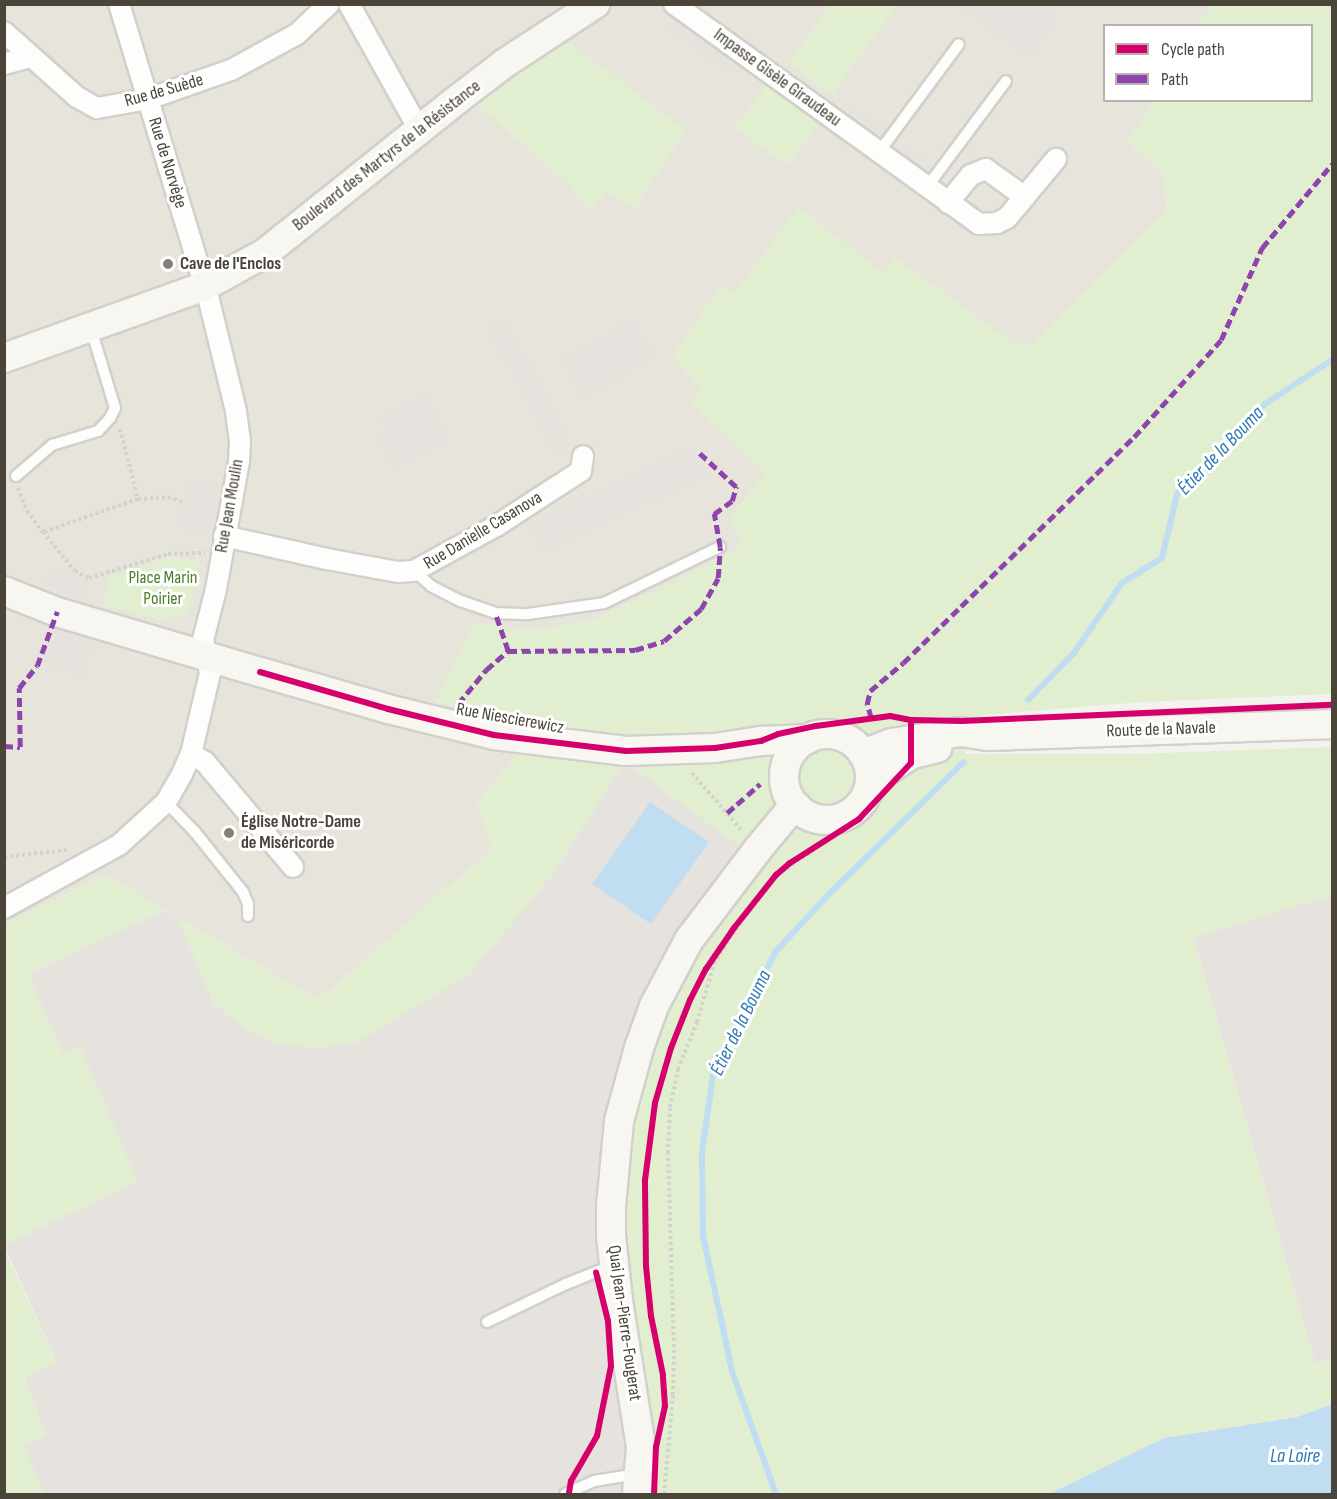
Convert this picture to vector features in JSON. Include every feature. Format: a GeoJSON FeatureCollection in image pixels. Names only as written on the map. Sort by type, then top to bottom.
{"type":"FeatureCollection","features":[{"type":"Feature","properties":{"kind":"main road","name":"Boulevard des Martyrs de la Résistance"},"geometry":{"type":"LineString","coordinates":[[4,358],[205,286],[265,252],[505,63],[595,4]]}},
{"type":"Feature","properties":{"kind":"main road","name":"Rue Niescierewicz"},"geometry":{"type":"LineString","coordinates":[[4,591],[57,612],[388,709],[494,735],[626,751],[716,748],[761,741],[808,739]]}},
{"type":"Feature","properties":{"kind":"main road","name":"Route de la Navale"},"geometry":{"type":"LineString","coordinates":[[863,754],[892,743],[960,732],[989,736],[1332,724]]}},
{"type":"Feature","properties":{"kind":"main road"},"geometry":{"type":"LineString","coordinates":[[824,735],[841,737],[852,742],[863,754],[870,771],[869,789],[860,804],[841,818],[818,819],[797,807],[788,794],[784,779],[792,753],[808,739],[824,735]]}},
{"type":"Feature","properties":{"kind":"main road","name":"Route de la Navale"},"geometry":{"type":"LineString","coordinates":[[869,789],[886,771],[912,754],[974,742],[989,736]]}},
{"type":"Feature","properties":{"kind":"main road","name":"Rue Niescierewicz"},"geometry":{"type":"LineString","coordinates":[[716,748],[762,759],[784,779]]}},
{"type":"Feature","properties":{"kind":"main road","name":"Quai Jean-Pierre-Fougerat"},"geometry":{"type":"LineString","coordinates":[[638,1484],[641,1447],[613,1267],[611,1206],[619,1121],[639,1048],[654,1005],[688,940],[714,904],[788,813],[797,807]]}},
{"type":"Feature","properties":{"kind":"street","name":"Rue de Norvège"},"geometry":{"type":"LineString","coordinates":[[119,4],[205,286]]}},
{"type":"Feature","properties":{"kind":"street","name":"Rue de Suède"},"geometry":{"type":"LineString","coordinates":[[4,32],[77,97],[97,108],[148,99],[231,70],[297,34],[329,4]]}},
{"type":"Feature","properties":{"kind":"street"},"geometry":{"type":"LineString","coordinates":[[349,4],[419,129]]}},
{"type":"Feature","properties":{"kind":"street","name":"Impasse Gisèle Giraudeau"},"geometry":{"type":"LineString","coordinates":[[674,4],[979,224],[988,225],[1007,218],[1056,159]]}},
{"type":"Feature","properties":{"kind":"street"},"geometry":{"type":"LineString","coordinates":[[4,64],[31,57]]}},
{"type":"Feature","properties":{"kind":"street"},"geometry":{"type":"LineString","coordinates":[[948,203],[971,175],[986,169],[1025,196]]}},
{"type":"Feature","properties":{"kind":"street","name":"Rue Jean Moulin"},"geometry":{"type":"LineString","coordinates":[[166,802],[191,754],[210,673],[203,640],[236,483],[240,441],[236,411],[205,286]]}},
{"type":"Feature","properties":{"kind":"street","name":"Rue Danielle Casanova"},"geometry":{"type":"LineString","coordinates":[[223,545],[398,572],[414,571],[496,526],[581,471],[583,456]]}},
{"type":"Feature","properties":{"kind":"street"},"geometry":{"type":"LineString","coordinates":[[191,754],[205,762],[293,867]]}},
{"type":"Feature","properties":{"kind":"street"},"geometry":{"type":"LineString","coordinates":[[4,908],[119,845],[166,802]]}},
{"type":"Feature","properties":{"kind":"lane"},"geometry":{"type":"LineString","coordinates":[[879,152],[959,44]]}},
{"type":"Feature","properties":{"kind":"lane"},"geometry":{"type":"LineString","coordinates":[[927,187],[1006,81]]}},
{"type":"Feature","properties":{"kind":"lane"},"geometry":{"type":"LineString","coordinates":[[16,476],[52,445],[98,431],[110,418],[115,408],[90,328]]}},
{"type":"Feature","properties":{"kind":"lane"},"geometry":{"type":"LineString","coordinates":[[414,571],[431,586],[461,601],[495,613],[528,614],[604,603],[720,547]]}},
{"type":"Feature","properties":{"kind":"lane"},"geometry":{"type":"LineString","coordinates":[[166,802],[195,832],[243,892],[248,904],[248,916]]}},
{"type":"Feature","properties":{"kind":"lane"},"geometry":{"type":"LineString","coordinates":[[487,1322],[566,1284],[613,1267]]}},
{"type":"Feature","properties":{"kind":"lane"},"geometry":{"type":"LineString","coordinates":[[565,1494],[594,1481],[621,1474],[638,1484]]}},
{"type":"Feature","properties":{"kind":"path"},"geometry":{"type":"LineString","coordinates":[[115,408],[138,499]]}},
{"type":"Feature","properties":{"kind":"path"},"geometry":{"type":"LineString","coordinates":[[16,476],[27,511],[75,571],[89,578],[168,554],[223,545]]}},
{"type":"Feature","properties":{"kind":"path"},"geometry":{"type":"LineString","coordinates":[[43,532],[138,499],[168,497],[183,502]]}},
{"type":"Feature","properties":{"kind":"path"},"geometry":{"type":"LineString","coordinates":[[685,749],[688,768],[742,831]]}},
{"type":"Feature","properties":{"kind":"path"},"geometry":{"type":"LineString","coordinates":[[702,978],[734,928],[776,875],[798,857],[846,828],[841,818]]}},
{"type":"Feature","properties":{"kind":"path"},"geometry":{"type":"LineString","coordinates":[[664,1494],[674,1395],[668,1154],[670,1107],[678,1069],[697,1022],[714,964],[732,934],[777,875],[835,835],[841,818]]}},
{"type":"Feature","properties":{"kind":"path"},"geometry":{"type":"LineString","coordinates":[[4,857],[73,850]]}},
{"type":"Feature","properties":{"kind":"shaded area"},"geometry":{"type":"Polygon","coordinates":[[[5,5],[1212,5],[1200,24],[1103,24],[1103,102],[1152,102],[1128,142],[1164,175],[1167,210],[1031,345],[742,546],[666,586],[593,620],[532,631],[475,623],[545,720],[477,803],[492,849],[318,1000],[106,875],[5,924],[5,5]]]}},
{"type":"Feature","properties":{"kind":"shaded area"},"geometry":{"type":"Polygon","coordinates":[[[958,5],[1034,5],[1057,19],[1030,56],[958,5]]]}},
{"type":"Feature","properties":{"kind":"shaded area"},"geometry":{"type":"Polygon","coordinates":[[[677,18],[735,59],[727,70],[670,28],[677,18]]]}},
{"type":"Feature","properties":{"kind":"shaded area"},"geometry":{"type":"Polygon","coordinates":[[[852,108],[887,133],[880,143],[845,118],[852,108]]]}},
{"type":"Feature","properties":{"kind":"shaded area"},"geometry":{"type":"Polygon","coordinates":[[[896,138],[937,169],[929,180],[888,149],[896,138]]]}},
{"type":"Feature","properties":{"kind":"shaded area"},"geometry":{"type":"Polygon","coordinates":[[[633,320],[654,358],[584,397],[563,359],[633,320]]]}},
{"type":"Feature","properties":{"kind":"shaded area"},"geometry":{"type":"Polygon","coordinates":[[[505,321],[573,446],[557,454],[489,329],[505,321]]]}},
{"type":"Feature","properties":{"kind":"shaded area"},"geometry":{"type":"Polygon","coordinates":[[[426,394],[450,439],[395,468],[380,439],[388,434],[380,418],[426,394]]]}},
{"type":"Feature","properties":{"kind":"shaded area"},"geometry":{"type":"Polygon","coordinates":[[[693,447],[706,475],[544,550],[531,523],[693,447]]]}},
{"type":"Feature","properties":{"kind":"shaded area"},"geometry":{"type":"Polygon","coordinates":[[[188,481],[222,490],[209,535],[176,526],[188,481]]]}},
{"type":"Feature","properties":{"kind":"shaded area"},"geometry":{"type":"Polygon","coordinates":[[[50,567],[90,580],[83,598],[44,585],[50,567]]]}},
{"type":"Feature","properties":{"kind":"shaded area"},"geometry":{"type":"Polygon","coordinates":[[[55,627],[93,639],[82,675],[44,662],[55,627]]]}},
{"type":"Feature","properties":{"kind":"shaded area"},"geometry":{"type":"Polygon","coordinates":[[[625,762],[761,861],[643,1494],[39,1494],[44,1492],[23,1445],[46,1435],[24,1377],[56,1361],[4,1245],[137,1181],[80,1047],[63,1054],[28,974],[165,910],[178,918],[214,1004],[277,1043],[549,879],[625,762]]]}},
{"type":"Feature","properties":{"kind":"shaded area"},"geometry":{"type":"Polygon","coordinates":[[[1332,895],[1332,1358],[1315,1364],[1193,937],[1332,895]]]}},
{"type":"Feature","properties":{"kind":"green space"},"geometry":{"type":"Polygon","coordinates":[[[830,5],[897,5],[832,95],[788,63],[830,5]]]}},
{"type":"Feature","properties":{"kind":"green space"},"geometry":{"type":"Polygon","coordinates":[[[1212,5],[1332,5],[1332,694],[1142,702],[984,715],[964,754],[1134,754],[1332,747],[1332,895],[1193,938],[1315,1364],[1332,1358],[1332,1404],[1297,1417],[1164,1438],[1049,1494],[643,1494],[621,1264],[620,1175],[655,1029],[691,951],[761,861],[625,762],[549,879],[469,975],[358,1042],[317,1049],[277,1043],[244,1028],[214,1004],[178,918],[318,1000],[492,849],[477,803],[545,720],[434,703],[475,623],[532,631],[593,620],[666,586],[742,546],[730,517],[765,473],[689,401],[702,390],[672,357],[721,285],[735,293],[798,207],[883,272],[895,257],[1016,345],[1031,345],[1167,210],[1164,175],[1127,142],[1152,102],[1313,102],[1313,24],[1200,24],[1212,5]]]}},
{"type":"Feature","properties":{"kind":"green space"},"geometry":{"type":"Polygon","coordinates":[[[568,41],[686,130],[635,209],[607,192],[589,210],[571,188],[476,103],[568,41]]]}},
{"type":"Feature","properties":{"kind":"green space"},"geometry":{"type":"Polygon","coordinates":[[[769,83],[821,123],[787,166],[735,127],[769,83]]]}},
{"type":"Feature","properties":{"kind":"green space","name":"Place Marin Poirier"},"geometry":{"type":"Polygon","coordinates":[[[168,557],[200,561],[188,612],[164,621],[103,605],[111,576],[168,557]]]}},
{"type":"Feature","properties":{"kind":"green space"},"geometry":{"type":"Polygon","coordinates":[[[106,875],[165,910],[28,974],[63,1054],[81,1047],[137,1181],[5,1245],[5,924],[106,875]]]}},
{"type":"Feature","properties":{"kind":"green space"},"geometry":{"type":"Polygon","coordinates":[[[4,1248],[56,1362],[24,1377],[46,1435],[23,1445],[44,1492],[39,1494],[5,1494],[4,1248]]]}},
{"type":"Feature","properties":{"kind":"water"},"geometry":{"type":"Polygon","coordinates":[[[650,802],[709,842],[651,924],[592,884],[650,802]]]}},
{"type":"Feature","properties":{"kind":"water","name":"La Loire"},"geometry":{"type":"Polygon","coordinates":[[[1332,1404],[1332,1494],[1049,1494],[1164,1438],[1297,1417],[1332,1404]]]}},
{"type":"Feature","properties":{"kind":"waterway","name":"Étier de la Bouma"},"geometry":{"type":"LineString","coordinates":[[1028,700],[1074,653],[1122,583],[1162,558],[1177,494],[1265,404],[1332,360]]}},
{"type":"Feature","properties":{"kind":"waterway","name":"Étier de la Bouma"},"geometry":{"type":"LineString","coordinates":[[776,1494],[732,1371],[703,1236],[702,1151],[713,1076],[776,951],[830,893],[964,762]]}},
{"type":"Feature","properties":{"kind":"marked path"},"geometry":{"type":"LineString","coordinates":[[871,718],[867,704],[870,691],[903,663],[1134,437],[1221,340],[1262,248],[1332,164]]}},
{"type":"Feature","properties":{"kind":"marked path"},"geometry":{"type":"LineString","coordinates":[[508,651],[635,650],[664,641],[701,609],[718,578],[720,547],[714,514],[732,501],[736,487],[698,452]]}},
{"type":"Feature","properties":{"kind":"marked path"},"geometry":{"type":"LineString","coordinates":[[4,746],[20,747],[19,688],[37,666],[57,612]]}},
{"type":"Feature","properties":{"kind":"marked path"},"geometry":{"type":"LineString","coordinates":[[458,704],[486,670],[508,651],[495,613]]}},
{"type":"Feature","properties":{"kind":"marked path"},"geometry":{"type":"LineString","coordinates":[[727,813],[760,784]]}},
{"type":"Feature","properties":{"kind":"cycle path"},"geometry":{"type":"LineString","coordinates":[[260,672],[388,709],[494,735],[626,751],[715,748],[761,741],[778,734],[816,726],[890,716],[911,720],[962,721],[1332,705]]}},
{"type":"Feature","properties":{"kind":"cycle path"},"geometry":{"type":"LineString","coordinates":[[654,1494],[656,1447],[665,1406],[663,1375],[651,1316],[646,1266],[645,1180],[655,1103],[671,1048],[690,1000],[706,969],[734,928],[776,875],[790,863],[859,819],[911,763],[911,720]]}},
{"type":"Feature","properties":{"kind":"cycle path"},"geometry":{"type":"LineString","coordinates":[[569,1493],[571,1481],[597,1436],[611,1366],[608,1321],[596,1272]]}},
{"type":"Feature","properties":{"kind":"place","name":"Cave de l'Enclos"},"geometry":{"type":"Point","coordinates":[168,264]}},
{"type":"Feature","properties":{"kind":"place","name":"Église Notre-Dame de Miséricorde"},"geometry":{"type":"Point","coordinates":[229,833]}}]}
